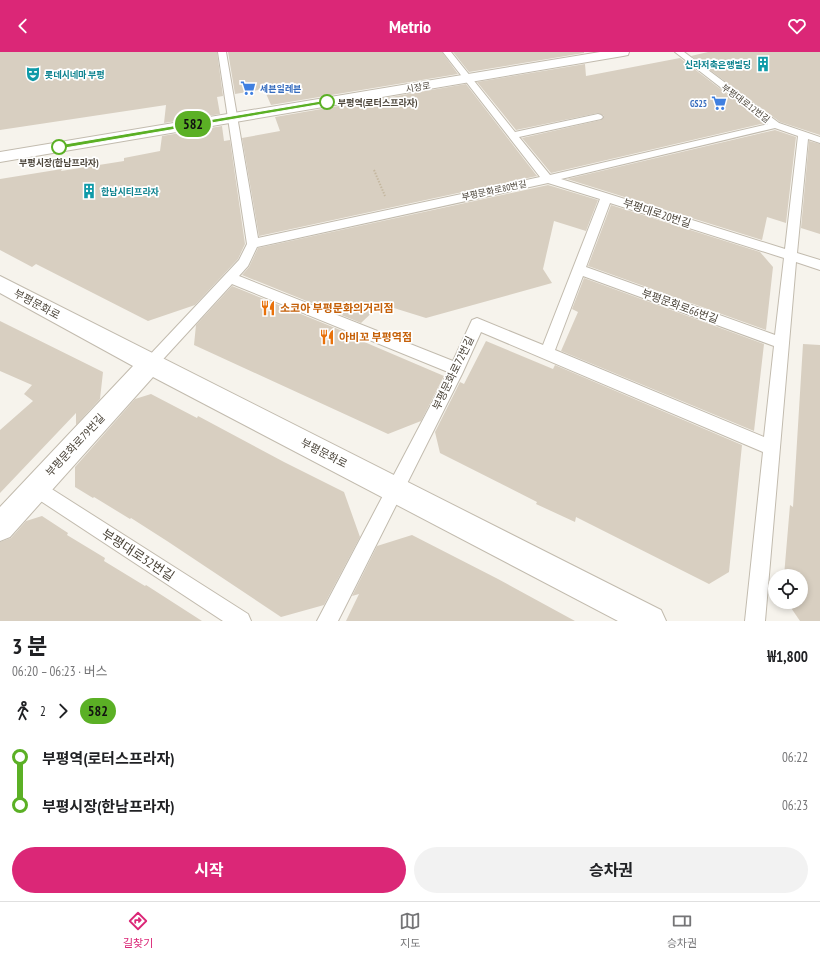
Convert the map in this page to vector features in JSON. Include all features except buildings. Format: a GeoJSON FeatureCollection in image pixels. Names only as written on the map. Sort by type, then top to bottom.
{"type":"FeatureCollection","features":[{"type":"Feature","properties":{"kind":"street","name":"시장로"},"geometry":{"type":"LineString","coordinates":[[0,157],[623,52]]}},
{"type":"Feature","properties":{"kind":"street","name":"부평문화로"},"geometry":{"type":"LineString","coordinates":[[0,284],[150,364],[650,621]]}},
{"type":"Feature","properties":{"kind":"street","name":"부평문화로79번길"},"geometry":{"type":"LineString","coordinates":[[0,527],[150,364]]}},
{"type":"Feature","properties":{"kind":"lane"},"geometry":{"type":"LineString","coordinates":[[150,364],[244,263],[253,244],[222,52]]}},
{"type":"Feature","properties":{"kind":"lane"},"geometry":{"type":"LineString","coordinates":[[447,52],[512,136],[548,179]]}},
{"type":"Feature","properties":{"kind":"lane","name":"부평대로12번길"},"geometry":{"type":"LineString","coordinates":[[680,52],[776,125],[820,140]]}},
{"type":"Feature","properties":{"kind":"lane"},"geometry":{"type":"LineString","coordinates":[[512,136],[598,117]]}},
{"type":"Feature","properties":{"kind":"lane","name":"부평문화로80번길"},"geometry":{"type":"LineString","coordinates":[[253,244],[548,179],[776,125]]}},
{"type":"Feature","properties":{"kind":"lane"},"geometry":{"type":"LineString","coordinates":[[755,621],[781,343],[803,135]]}},
{"type":"Feature","properties":{"kind":"lane","name":"부평대로20번길"},"geometry":{"type":"LineString","coordinates":[[548,179],[820,264]]}},
{"type":"Feature","properties":{"kind":"lane"},"geometry":{"type":"LineString","coordinates":[[548,353],[606,197]]}},
{"type":"Feature","properties":{"kind":"lane","name":"부평문화로66번길"},"geometry":{"type":"LineString","coordinates":[[579,269],[781,343]]}},
{"type":"Feature","properties":{"kind":"lane"},"geometry":{"type":"LineString","coordinates":[[230,278],[456,369]]}},
{"type":"Feature","properties":{"kind":"lane","name":"부평문화로72번길"},"geometry":{"type":"LineString","coordinates":[[327,621],[456,369],[477,324],[771,448]]}},
{"type":"Feature","properties":{"kind":"lane","name":"부평대로32번길"},"geometry":{"type":"LineString","coordinates":[[36,488],[241,621]]}},
{"type":"Feature","properties":{"kind":"path"},"geometry":{"type":"LineString","coordinates":[[374,170],[392,213]]}},
{"type":"Feature","properties":{"kind":"bus line","name":"582"},"geometry":{"type":"LineString","coordinates":[[59,147],[327,102]]}},
{"type":"Feature","properties":{"kind":"place","name":"신라저축은행빌딩"},"geometry":{"type":"Point","coordinates":[763,64]}},
{"type":"Feature","properties":{"kind":"place","name":"롯데시네마 부평"},"geometry":{"type":"Point","coordinates":[33,74]}},
{"type":"Feature","properties":{"kind":"place","name":"세븐일레븐"},"geometry":{"type":"Point","coordinates":[248,88]}},
{"type":"Feature","properties":{"kind":"place","name":"부평역(로터스프라자)"},"geometry":{"type":"Point","coordinates":[327,102]}},
{"type":"Feature","properties":{"kind":"place","name":"GS25"},"geometry":{"type":"Point","coordinates":[719,103]}},
{"type":"Feature","properties":{"kind":"place","name":"부평시장(한남프라자)"},"geometry":{"type":"Point","coordinates":[59,147]}},
{"type":"Feature","properties":{"kind":"place","name":"한남시티프라자"},"geometry":{"type":"Point","coordinates":[89,191]}},
{"type":"Feature","properties":{"kind":"place","name":"소코아 부평문화의거리점"},"geometry":{"type":"Point","coordinates":[268,308]}},
{"type":"Feature","properties":{"kind":"place","name":"아비꼬 부평역점"},"geometry":{"type":"Point","coordinates":[327,337]}}]}
